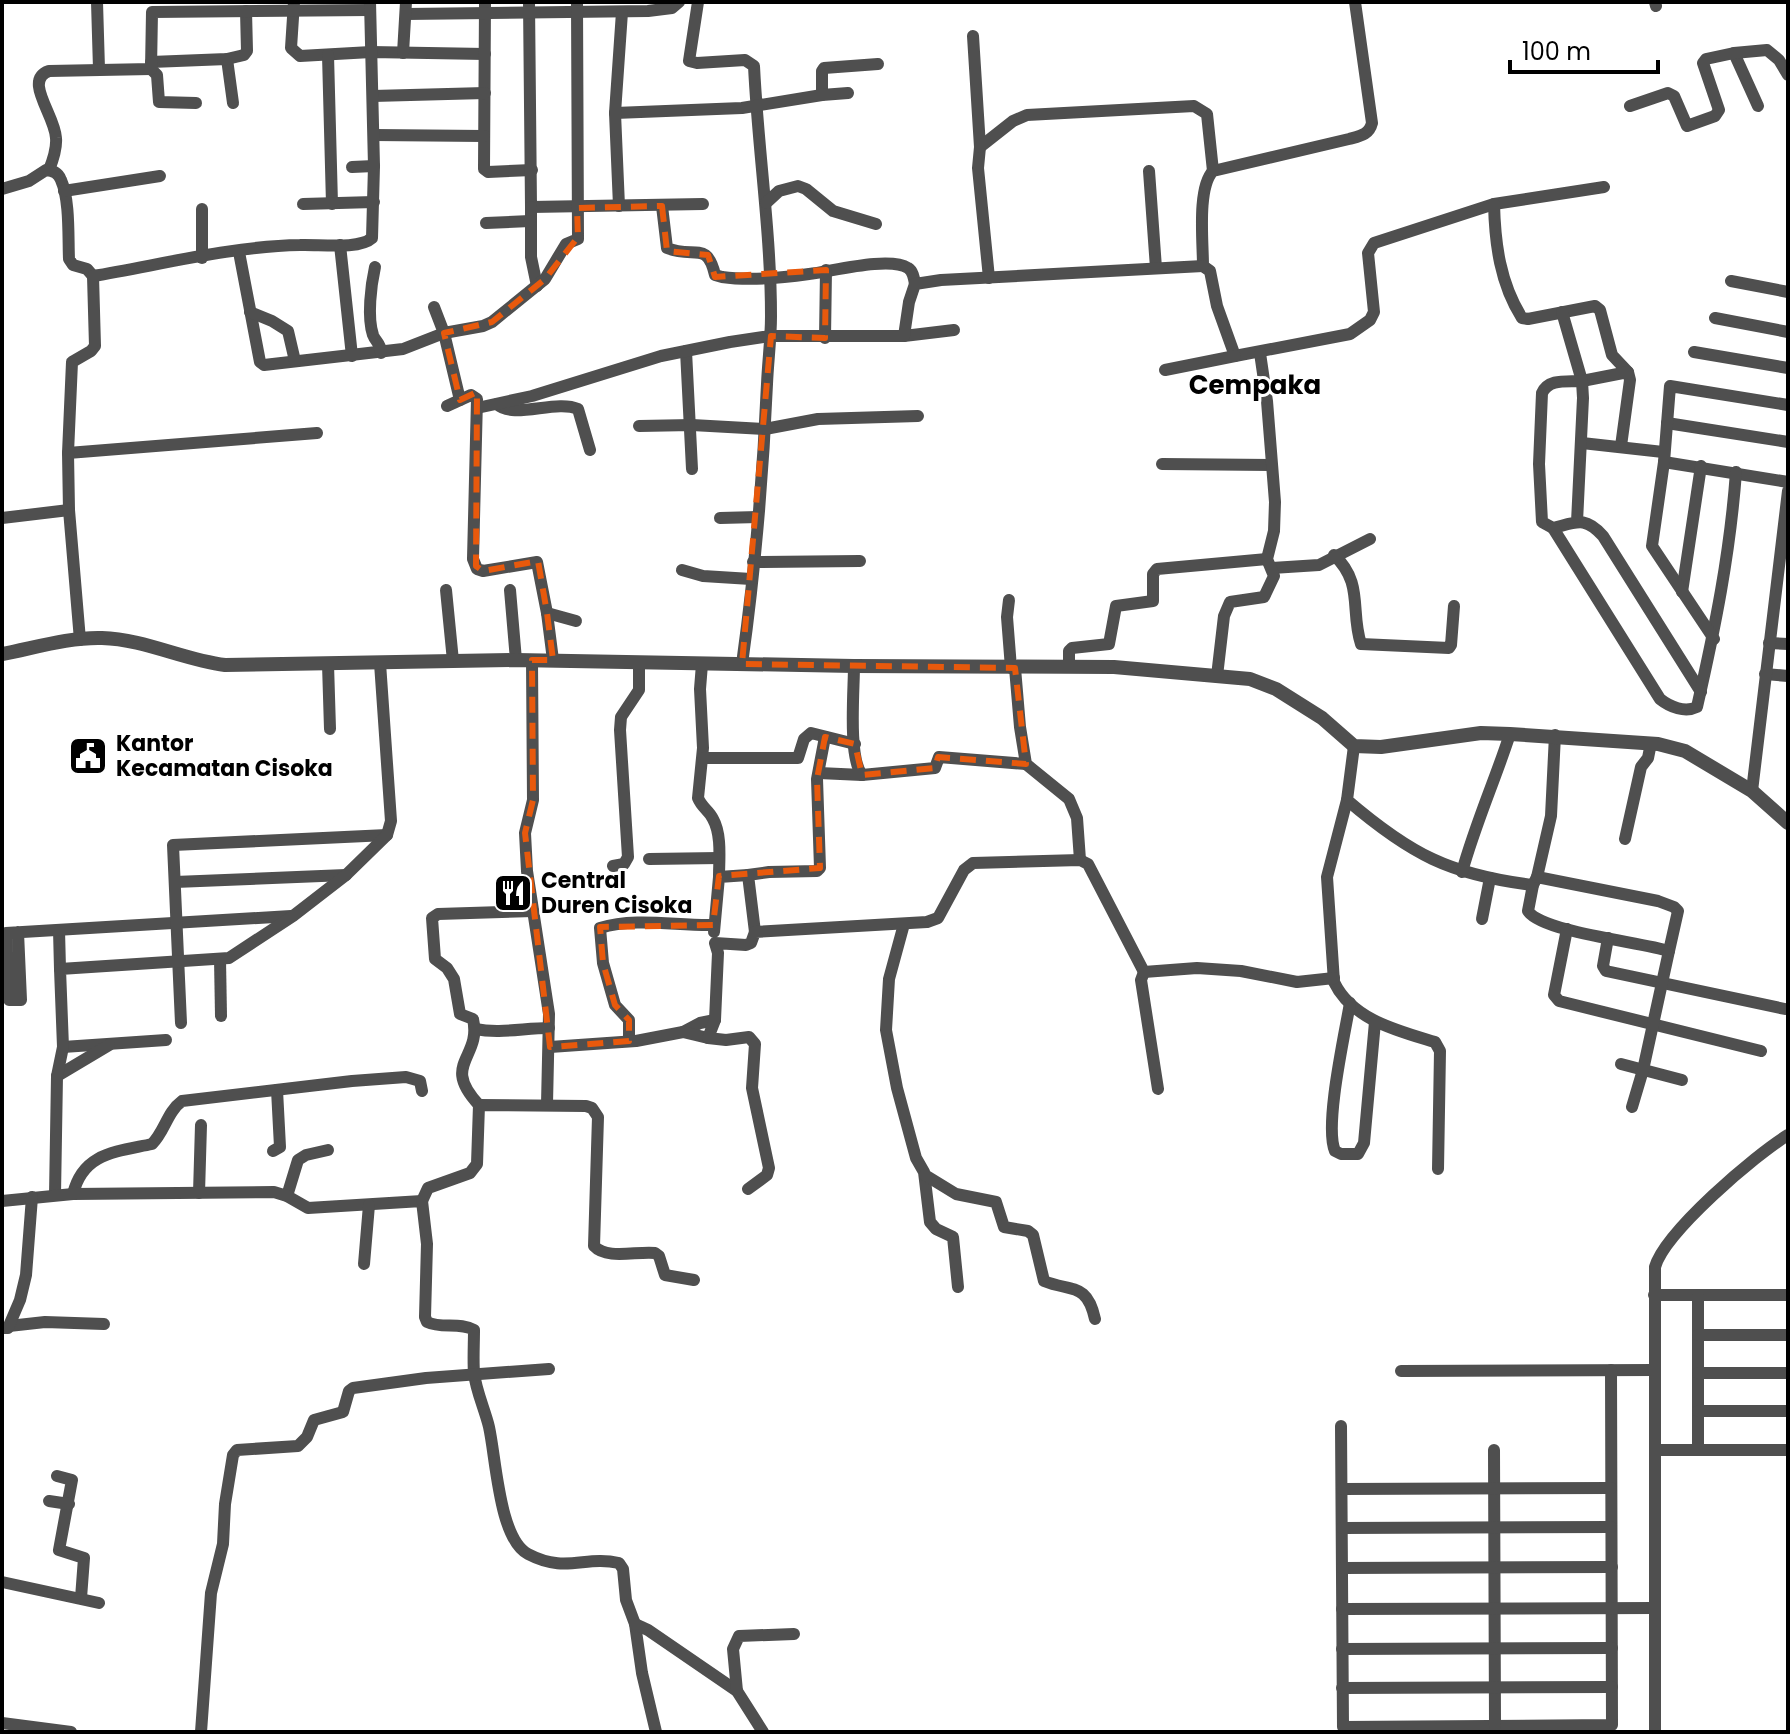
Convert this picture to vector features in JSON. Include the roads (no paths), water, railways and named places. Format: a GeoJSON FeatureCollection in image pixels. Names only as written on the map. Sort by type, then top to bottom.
{"type":"FeatureCollection","features":[{"type":"Feature","properties":{"kind":"street"},"geometry":{"type":"LineString","coordinates":[[97,2],[99,69]]}},
{"type":"Feature","properties":{"kind":"street"},"geometry":{"type":"LineString","coordinates":[[403,53],[406,8],[577,7],[622,12],[672,8],[679,2]]}},
{"type":"Feature","properties":{"kind":"street"},"geometry":{"type":"LineString","coordinates":[[698,2],[689,61],[750,61],[754,66],[766,203],[770,336],[751,604],[742,664]]}},
{"type":"Feature","properties":{"kind":"street"},"geometry":{"type":"LineString","coordinates":[[1213,171],[1349,139],[1370,129],[1372,123],[1355,2]]}},
{"type":"Feature","properties":{"kind":"street"},"geometry":{"type":"LineString","coordinates":[[294,6],[291,48],[294,53],[308,57],[371,52],[485,54]]}},
{"type":"Feature","properties":{"kind":"street"},"geometry":{"type":"LineString","coordinates":[[93,276],[284,245],[340,245],[368,242],[372,238],[374,135],[370,6],[152,12],[151,65],[157,75],[159,102],[196,103]]}},
{"type":"Feature","properties":{"kind":"street"},"geometry":{"type":"LineString","coordinates":[[239,252],[260,362],[264,365],[403,349],[444,333],[492,322],[537,286],[550,272],[566,244],[578,239],[577,7]]}},
{"type":"Feature","properties":{"kind":"street"},"geometry":{"type":"LineString","coordinates":[[2,189],[29,181],[49,170],[56,138],[48,108],[37,88],[37,79],[41,74],[227,59],[246,54],[245,8]]}},
{"type":"Feature","properties":{"kind":"street"},"geometry":{"type":"LineString","coordinates":[[485,8],[483,166],[486,171],[532,170]]}},
{"type":"Feature","properties":{"kind":"street"},"geometry":{"type":"LineString","coordinates":[[529,8],[531,257],[537,286]]}},
{"type":"Feature","properties":{"kind":"street"},"geometry":{"type":"LineString","coordinates":[[619,206],[615,113],[622,12]]}},
{"type":"Feature","properties":{"kind":"street"},"geometry":{"type":"LineString","coordinates":[[973,36],[980,147],[978,168],[989,278]]}},
{"type":"Feature","properties":{"kind":"street"},"geometry":{"type":"LineString","coordinates":[[1630,106],[1670,94],[1674,96],[1687,126],[1715,116],[1719,110],[1703,63],[1706,59],[1734,53],[1767,50],[1779,60],[1788,75]]}},
{"type":"Feature","properties":{"kind":"street"},"geometry":{"type":"LineString","coordinates":[[1734,53],[1758,106]]}},
{"type":"Feature","properties":{"kind":"street"},"geometry":{"type":"LineString","coordinates":[[328,55],[332,204]]}},
{"type":"Feature","properties":{"kind":"street"},"geometry":{"type":"LineString","coordinates":[[227,59],[233,103]]}},
{"type":"Feature","properties":{"kind":"street"},"geometry":{"type":"LineString","coordinates":[[822,95],[824,68],[878,64]]}},
{"type":"Feature","properties":{"kind":"street"},"geometry":{"type":"LineString","coordinates":[[373,96],[485,93]]}},
{"type":"Feature","properties":{"kind":"street"},"geometry":{"type":"LineString","coordinates":[[615,113],[756,107],[848,93]]}},
{"type":"Feature","properties":{"kind":"street"},"geometry":{"type":"LineString","coordinates":[[980,147],[1013,121],[1027,115],[1194,106],[1207,114],[1213,171],[1205,184],[1203,266]]}},
{"type":"Feature","properties":{"kind":"street"},"geometry":{"type":"LineString","coordinates":[[374,135],[484,136]]}},
{"type":"Feature","properties":{"kind":"street"},"geometry":{"type":"LineString","coordinates":[[352,167],[374,166]]}},
{"type":"Feature","properties":{"kind":"street"},"geometry":{"type":"LineString","coordinates":[[49,170],[61,178],[64,191],[69,259],[73,265],[87,269],[93,276],[97,339],[91,351],[72,362],[68,453],[69,510],[80,640]]}},
{"type":"Feature","properties":{"kind":"street"},"geometry":{"type":"LineString","coordinates":[[1149,171],[1156,268]]}},
{"type":"Feature","properties":{"kind":"street"},"geometry":{"type":"LineString","coordinates":[[64,191],[160,176]]}},
{"type":"Feature","properties":{"kind":"street"},"geometry":{"type":"LineString","coordinates":[[766,203],[779,191],[798,186],[833,211],[876,224]]}},
{"type":"Feature","properties":{"kind":"street"},"geometry":{"type":"LineString","coordinates":[[1165,370],[1357,331],[1374,312],[1368,253],[1371,245],[1494,204],[1604,187]]}},
{"type":"Feature","properties":{"kind":"street"},"geometry":{"type":"LineString","coordinates":[[303,204],[374,202]]}},
{"type":"Feature","properties":{"kind":"street"},"geometry":{"type":"LineString","coordinates":[[531,207],[703,204]]}},
{"type":"Feature","properties":{"kind":"street"},"geometry":{"type":"LineString","coordinates":[[1494,204],[1496,249],[1505,287],[1520,316],[1528,319],[1598,307],[1612,355],[1628,372],[1630,380],[1621,446]]}},
{"type":"Feature","properties":{"kind":"street"},"geometry":{"type":"LineString","coordinates":[[662,206],[667,248],[708,255],[712,258],[715,275],[722,277],[770,278],[869,265],[908,268],[915,284],[904,336]]}},
{"type":"Feature","properties":{"kind":"street"},"geometry":{"type":"LineString","coordinates":[[202,209],[202,258]]}},
{"type":"Feature","properties":{"kind":"street"},"geometry":{"type":"LineString","coordinates":[[486,223],[530,221]]}},
{"type":"Feature","properties":{"kind":"street"},"geometry":{"type":"LineString","coordinates":[[340,245],[352,356]]}},
{"type":"Feature","properties":{"kind":"street"},"geometry":{"type":"LineString","coordinates":[[915,284],[1203,266],[1210,271],[1217,306],[1235,356]]}},
{"type":"Feature","properties":{"kind":"street"},"geometry":{"type":"LineString","coordinates":[[375,267],[371,311],[374,336],[380,343],[381,353]]}},
{"type":"Feature","properties":{"kind":"street"},"geometry":{"type":"LineString","coordinates":[[825,338],[826,270]]}},
{"type":"Feature","properties":{"kind":"street"},"geometry":{"type":"LineString","coordinates":[[1731,281],[1788,292]]}},
{"type":"Feature","properties":{"kind":"street"},"geometry":{"type":"LineString","coordinates":[[434,307],[444,333],[460,400]]}},
{"type":"Feature","properties":{"kind":"street"},"geometry":{"type":"LineString","coordinates":[[250,312],[288,331],[295,361]]}},
{"type":"Feature","properties":{"kind":"street"},"geometry":{"type":"LineString","coordinates":[[1562,312],[1582,381],[1577,522]]}},
{"type":"Feature","properties":{"kind":"street"},"geometry":{"type":"LineString","coordinates":[[1715,318],[1788,332]]}},
{"type":"Feature","properties":{"kind":"street"},"geometry":{"type":"LineString","coordinates":[[477,408],[532,396],[661,356],[770,336],[904,336],[954,330]]}},
{"type":"Feature","properties":{"kind":"street"},"geometry":{"type":"LineString","coordinates":[[686,351],[692,469]]}},
{"type":"Feature","properties":{"kind":"street"},"geometry":{"type":"LineString","coordinates":[[1694,352],[1788,368]]}},
{"type":"Feature","properties":{"kind":"street"},"geometry":{"type":"LineString","coordinates":[[1217,676],[1224,616],[1228,607],[1235,600],[1267,595],[1274,576],[1270,564],[1275,502],[1260,353]]}},
{"type":"Feature","properties":{"kind":"street"},"geometry":{"type":"LineString","coordinates":[[1628,372],[1582,381],[1552,382],[1545,386],[1542,393],[1539,464],[1542,522],[1553,528],[1660,699],[1671,707],[1690,710],[1697,707],[1714,639],[1731,534],[1736,472]]}},
{"type":"Feature","properties":{"kind":"street"},"geometry":{"type":"LineString","coordinates":[[1714,639],[1652,546],[1670,386],[1788,405]]}},
{"type":"Feature","properties":{"kind":"street"},"geometry":{"type":"LineString","coordinates":[[447,406],[475,396],[473,547],[476,566],[483,571],[537,562],[553,660]]}},
{"type":"Feature","properties":{"kind":"street"},"geometry":{"type":"LineString","coordinates":[[497,404],[505,410],[564,406],[578,409],[590,450]]}},
{"type":"Feature","properties":{"kind":"street"},"geometry":{"type":"LineString","coordinates":[[639,426],[765,429],[818,419],[918,416]]}},
{"type":"Feature","properties":{"kind":"street"},"geometry":{"type":"LineString","coordinates":[[1667,423],[1788,442]]}},
{"type":"Feature","properties":{"kind":"street"},"geometry":{"type":"LineString","coordinates":[[68,453],[317,433]]}},
{"type":"Feature","properties":{"kind":"street"},"geometry":{"type":"LineString","coordinates":[[1582,443],[1621,446],[1701,466],[1788,482]]}},
{"type":"Feature","properties":{"kind":"street"},"geometry":{"type":"LineString","coordinates":[[1162,464],[1271,465]]}},
{"type":"Feature","properties":{"kind":"street"},"geometry":{"type":"LineString","coordinates":[[1682,592],[1701,466]]}},
{"type":"Feature","properties":{"kind":"street"},"geometry":{"type":"LineString","coordinates":[[1752,791],[1788,491]]}},
{"type":"Feature","properties":{"kind":"street"},"geometry":{"type":"LineString","coordinates":[[2,518],[69,510]]}},
{"type":"Feature","properties":{"kind":"street"},"geometry":{"type":"LineString","coordinates":[[720,518],[758,517]]}},
{"type":"Feature","properties":{"kind":"street"},"geometry":{"type":"LineString","coordinates":[[1553,528],[1577,522],[1592,524],[1603,536],[1701,692]]}},
{"type":"Feature","properties":{"kind":"street"},"geometry":{"type":"LineString","coordinates":[[1069,667],[1069,651],[1072,648],[1109,644],[1116,606],[1153,601],[1153,574],[1157,569],[1319,565],[1370,539]]}},
{"type":"Feature","properties":{"kind":"street"},"geometry":{"type":"LineString","coordinates":[[1334,555],[1351,576],[1361,644],[1449,648],[1454,606]]}},
{"type":"Feature","properties":{"kind":"street"},"geometry":{"type":"LineString","coordinates":[[753,562],[860,561]]}},
{"type":"Feature","properties":{"kind":"street"},"geometry":{"type":"LineString","coordinates":[[682,570],[703,576],[751,579]]}},
{"type":"Feature","properties":{"kind":"street"},"geometry":{"type":"LineString","coordinates":[[446,590],[453,661]]}},
{"type":"Feature","properties":{"kind":"street"},"geometry":{"type":"LineString","coordinates":[[510,590],[516,660]]}},
{"type":"Feature","properties":{"kind":"street"},"geometry":{"type":"LineString","coordinates":[[1009,600],[1007,617],[1026,764]]}},
{"type":"Feature","properties":{"kind":"street"},"geometry":{"type":"LineString","coordinates":[[547,613],[576,621]]}},
{"type":"Feature","properties":{"kind":"street"},"geometry":{"type":"LineString","coordinates":[[2,654],[100,638],[130,641],[203,663],[225,665],[553,660],[639,664],[1114,667],[1250,679],[1276,689],[1322,718],[1354,746],[1381,747],[1481,733],[1651,743],[1693,755],[1752,791],[1788,823]]}},
{"type":"Feature","properties":{"kind":"street"},"geometry":{"type":"LineString","coordinates":[[1769,643],[1788,644]]}},
{"type":"Feature","properties":{"kind":"street"},"geometry":{"type":"LineString","coordinates":[[532,660],[533,800],[525,833],[549,1028],[547,1104]]}},
{"type":"Feature","properties":{"kind":"street"},"geometry":{"type":"LineString","coordinates":[[60,969],[229,958],[293,916],[346,875],[387,835],[391,821],[380,663]]}},
{"type":"Feature","properties":{"kind":"street"},"geometry":{"type":"LineString","coordinates":[[328,664],[330,729]]}},
{"type":"Feature","properties":{"kind":"street"},"geometry":{"type":"LineString","coordinates":[[613,866],[624,864],[628,857],[620,730],[625,710],[639,690],[639,664]]}},
{"type":"Feature","properties":{"kind":"street"},"geometry":{"type":"LineString","coordinates":[[702,664],[703,758],[698,798],[715,822],[719,858],[713,925],[718,953],[715,1020],[708,1038]]}},
{"type":"Feature","properties":{"kind":"street"},"geometry":{"type":"LineString","coordinates":[[854,666],[856,764],[862,775]]}},
{"type":"Feature","properties":{"kind":"street"},"geometry":{"type":"LineString","coordinates":[[1765,674],[1788,676]]}},
{"type":"Feature","properties":{"kind":"street"},"geometry":{"type":"LineString","coordinates":[[703,758],[797,759],[809,733],[855,744]]}},
{"type":"Feature","properties":{"kind":"street"},"geometry":{"type":"LineString","coordinates":[[1462,872],[1510,734]]}},
{"type":"Feature","properties":{"kind":"street"},"geometry":{"type":"LineString","coordinates":[[1555,735],[1551,816],[1528,911],[1532,917],[1567,929],[1669,951]]}},
{"type":"Feature","properties":{"kind":"street"},"geometry":{"type":"LineString","coordinates":[[719,877],[817,871],[820,868],[821,835],[817,807],[825,737]]}},
{"type":"Feature","properties":{"kind":"street"},"geometry":{"type":"LineString","coordinates":[[1625,839],[1641,767],[1648,758],[1651,743]]}},
{"type":"Feature","properties":{"kind":"street"},"geometry":{"type":"LineString","coordinates":[[1354,746],[1347,800],[1327,877],[1334,978],[1337,988],[1350,1003],[1375,1022],[1435,1042],[1440,1051],[1438,1169]]}},
{"type":"Feature","properties":{"kind":"street"},"geometry":{"type":"LineString","coordinates":[[819,773],[862,775],[935,768],[939,757],[1026,764],[1069,799],[1077,818],[1080,860]]}},
{"type":"Feature","properties":{"kind":"street"},"geometry":{"type":"LineString","coordinates":[[1347,800],[1392,837],[1429,859],[1462,872],[1658,901],[1678,911],[1632,1107]]}},
{"type":"Feature","properties":{"kind":"street"},"geometry":{"type":"LineString","coordinates":[[181,1023],[173,845],[387,835]]}},
{"type":"Feature","properties":{"kind":"street"},"geometry":{"type":"LineString","coordinates":[[649,859],[719,858]]}},
{"type":"Feature","properties":{"kind":"street"},"geometry":{"type":"LineString","coordinates":[[755,932],[927,922],[938,918],[964,870],[973,863],[1080,860],[1088,864],[1144,972],[1141,980],[1158,1089]]}},
{"type":"Feature","properties":{"kind":"street"},"geometry":{"type":"LineString","coordinates":[[175,882],[346,875]]}},
{"type":"Feature","properties":{"kind":"street"},"geometry":{"type":"LineString","coordinates":[[715,943],[751,943],[755,932],[748,875]]}},
{"type":"Feature","properties":{"kind":"street"},"geometry":{"type":"LineString","coordinates":[[1482,919],[1490,878]]}},
{"type":"Feature","properties":{"kind":"street"},"geometry":{"type":"LineString","coordinates":[[533,911],[438,914],[432,918],[435,959],[450,971],[456,987],[459,1013],[472,1017],[475,1029],[461,1074],[467,1091],[479,1105],[477,1164],[470,1173],[428,1188],[422,1201],[427,1244],[425,1317],[432,1325],[471,1327],[474,1330],[474,1374],[489,1429],[507,1521],[515,1542],[525,1553],[554,1565],[605,1561],[619,1563],[623,1569],[626,1600],[635,1624],[642,1673],[656,1732]]}},
{"type":"Feature","properties":{"kind":"street"},"geometry":{"type":"LineString","coordinates":[[18,932],[21,1000],[9,1000],[6,933],[18,932],[293,916]]}},
{"type":"Feature","properties":{"kind":"street"},"geometry":{"type":"LineString","coordinates":[[629,1041],[629,1020],[615,1005],[603,963],[600,928],[657,922],[679,926],[713,925]]}},
{"type":"Feature","properties":{"kind":"street"},"geometry":{"type":"LineString","coordinates":[[904,924],[889,979],[886,1030],[897,1088],[916,1158],[925,1175],[930,1222],[936,1229],[953,1237],[958,1287]]}},
{"type":"Feature","properties":{"kind":"street"},"geometry":{"type":"LineString","coordinates":[[1567,929],[1554,995],[1557,999],[1761,1051]]}},
{"type":"Feature","properties":{"kind":"street"},"geometry":{"type":"LineString","coordinates":[[55,1195],[57,1076],[63,1047],[59,930]]}},
{"type":"Feature","properties":{"kind":"street"},"geometry":{"type":"LineString","coordinates":[[1608,938],[1603,966],[1606,971],[1785,1009]]}},
{"type":"Feature","properties":{"kind":"street"},"geometry":{"type":"LineString","coordinates":[[220,959],[221,1016]]}},
{"type":"Feature","properties":{"kind":"street"},"geometry":{"type":"LineString","coordinates":[[1144,972],[1197,968],[1241,971],[1297,982],[1334,978]]}},
{"type":"Feature","properties":{"kind":"street"},"geometry":{"type":"LineString","coordinates":[[1350,1003],[1336,1086],[1332,1138],[1335,1151],[1341,1154],[1358,1154],[1364,1143],[1375,1022]]}},
{"type":"Feature","properties":{"kind":"street"},"geometry":{"type":"LineString","coordinates":[[550,1047],[629,1041],[683,1032],[700,1023],[715,1020]]}},
{"type":"Feature","properties":{"kind":"street"},"geometry":{"type":"LineString","coordinates":[[475,1029],[496,1033],[521,1028],[549,1028]]}},
{"type":"Feature","properties":{"kind":"street"},"geometry":{"type":"LineString","coordinates":[[683,1032],[726,1040],[749,1037],[754,1042],[752,1088],[769,1168],[767,1175],[748,1189]]}},
{"type":"Feature","properties":{"kind":"street"},"geometry":{"type":"LineString","coordinates":[[63,1047],[166,1040]]}},
{"type":"Feature","properties":{"kind":"street"},"geometry":{"type":"LineString","coordinates":[[57,1076],[112,1044]]}},
{"type":"Feature","properties":{"kind":"street"},"geometry":{"type":"LineString","coordinates":[[1621,1064],[1682,1080]]}},
{"type":"Feature","properties":{"kind":"street"},"geometry":{"type":"LineString","coordinates":[[73,1194],[77,1177],[98,1158],[152,1144],[173,1108],[182,1101],[406,1077],[420,1081],[422,1091]]}},
{"type":"Feature","properties":{"kind":"street"},"geometry":{"type":"LineString","coordinates":[[273,1151],[280,1147],[277,1090]]}},
{"type":"Feature","properties":{"kind":"street"},"geometry":{"type":"LineString","coordinates":[[479,1105],[586,1106],[595,1111],[598,1117],[594,1246],[607,1253],[655,1253],[659,1256],[665,1275],[694,1280]]}},
{"type":"Feature","properties":{"kind":"street"},"geometry":{"type":"LineString","coordinates":[[199,1193],[201,1125]]}},
{"type":"Feature","properties":{"kind":"street"},"geometry":{"type":"LineString","coordinates":[[1655,1732],[1654,1279],[1659,1254],[1677,1231],[1768,1147],[1788,1135]]}},
{"type":"Feature","properties":{"kind":"street"},"geometry":{"type":"LineString","coordinates":[[287,1196],[298,1160],[328,1150]]}},
{"type":"Feature","properties":{"kind":"street"},"geometry":{"type":"LineString","coordinates":[[925,1175],[956,1194],[996,1202],[1004,1227],[1028,1231],[1033,1235],[1044,1281],[1081,1291],[1093,1306],[1095,1319]]}},
{"type":"Feature","properties":{"kind":"street"},"geometry":{"type":"LineString","coordinates":[[2,1201],[73,1194],[274,1192],[308,1208],[422,1201]]}},
{"type":"Feature","properties":{"kind":"street"},"geometry":{"type":"LineString","coordinates":[[5,1327],[20,1300],[26,1275],[32,1197]]}},
{"type":"Feature","properties":{"kind":"street"},"geometry":{"type":"LineString","coordinates":[[364,1264],[369,1205]]}},
{"type":"Feature","properties":{"kind":"street"},"geometry":{"type":"LineString","coordinates":[[1654,1295],[1788,1295]]}},
{"type":"Feature","properties":{"kind":"street"},"geometry":{"type":"LineString","coordinates":[[1698,1295],[1698,1450]]}},
{"type":"Feature","properties":{"kind":"street"},"geometry":{"type":"LineString","coordinates":[[5,1327],[45,1322],[104,1324]]}},
{"type":"Feature","properties":{"kind":"street"},"geometry":{"type":"LineString","coordinates":[[1698,1335],[1788,1335]]}},
{"type":"Feature","properties":{"kind":"street"},"geometry":{"type":"LineString","coordinates":[[201,1732],[211,1593],[223,1544],[225,1504],[233,1455],[237,1450],[298,1446],[307,1437],[314,1420],[343,1412],[349,1391],[353,1388],[549,1369]]}},
{"type":"Feature","properties":{"kind":"street"},"geometry":{"type":"LineString","coordinates":[[1341,1426],[1343,1727],[1612,1725],[1611,1370]]}},
{"type":"Feature","properties":{"kind":"street"},"geometry":{"type":"LineString","coordinates":[[1401,1371],[1655,1370]]}},
{"type":"Feature","properties":{"kind":"street"},"geometry":{"type":"LineString","coordinates":[[1698,1373],[1788,1373]]}},
{"type":"Feature","properties":{"kind":"street"},"geometry":{"type":"LineString","coordinates":[[1698,1411],[1788,1411]]}},
{"type":"Feature","properties":{"kind":"street"},"geometry":{"type":"LineString","coordinates":[[1494,1450],[1495,1726]]}},
{"type":"Feature","properties":{"kind":"street"},"geometry":{"type":"LineString","coordinates":[[1655,1450],[1787,1450]]}},
{"type":"Feature","properties":{"kind":"street"},"geometry":{"type":"LineString","coordinates":[[57,1476],[72,1480],[59,1550],[84,1558],[81,1598]]}},
{"type":"Feature","properties":{"kind":"street"},"geometry":{"type":"LineString","coordinates":[[1342,1489],[1611,1488]]}},
{"type":"Feature","properties":{"kind":"street"},"geometry":{"type":"LineString","coordinates":[[49,1501],[69,1504]]}},
{"type":"Feature","properties":{"kind":"street"},"geometry":{"type":"LineString","coordinates":[[1342,1528],[1611,1527]]}},
{"type":"Feature","properties":{"kind":"street"},"geometry":{"type":"LineString","coordinates":[[1342,1568],[1612,1567]]}},
{"type":"Feature","properties":{"kind":"street"},"geometry":{"type":"LineString","coordinates":[[2,1582],[99,1603]]}},
{"type":"Feature","properties":{"kind":"street"},"geometry":{"type":"LineString","coordinates":[[1342,1609],[1655,1608]]}},
{"type":"Feature","properties":{"kind":"street"},"geometry":{"type":"LineString","coordinates":[[635,1624],[737,1691],[763,1732]]}},
{"type":"Feature","properties":{"kind":"street"},"geometry":{"type":"LineString","coordinates":[[737,1691],[733,1649],[739,1636],[794,1634]]}},
{"type":"Feature","properties":{"kind":"street"},"geometry":{"type":"LineString","coordinates":[[1342,1649],[1612,1648]]}},
{"type":"Feature","properties":{"kind":"street"},"geometry":{"type":"LineString","coordinates":[[1342,1688],[1612,1687]]}},
{"type":"Feature","properties":{"kind":"street"},"geometry":{"type":"LineString","coordinates":[[2,1723],[71,1732]]}},
{"type":"Feature","properties":{"kind":"place","name":"Kantor Kecamatan Cisoka"},"geometry":{"type":"Point","coordinates":[88,756]}},
{"type":"Feature","properties":{"kind":"place","name":"Central Duren Cisoka"},"geometry":{"type":"Point","coordinates":[513,893]}},
{"type":"Feature","properties":{"kind":"district","name":"Cempaka"},"geometry":{"type":"Point","coordinates":[1255,385]}}]}
